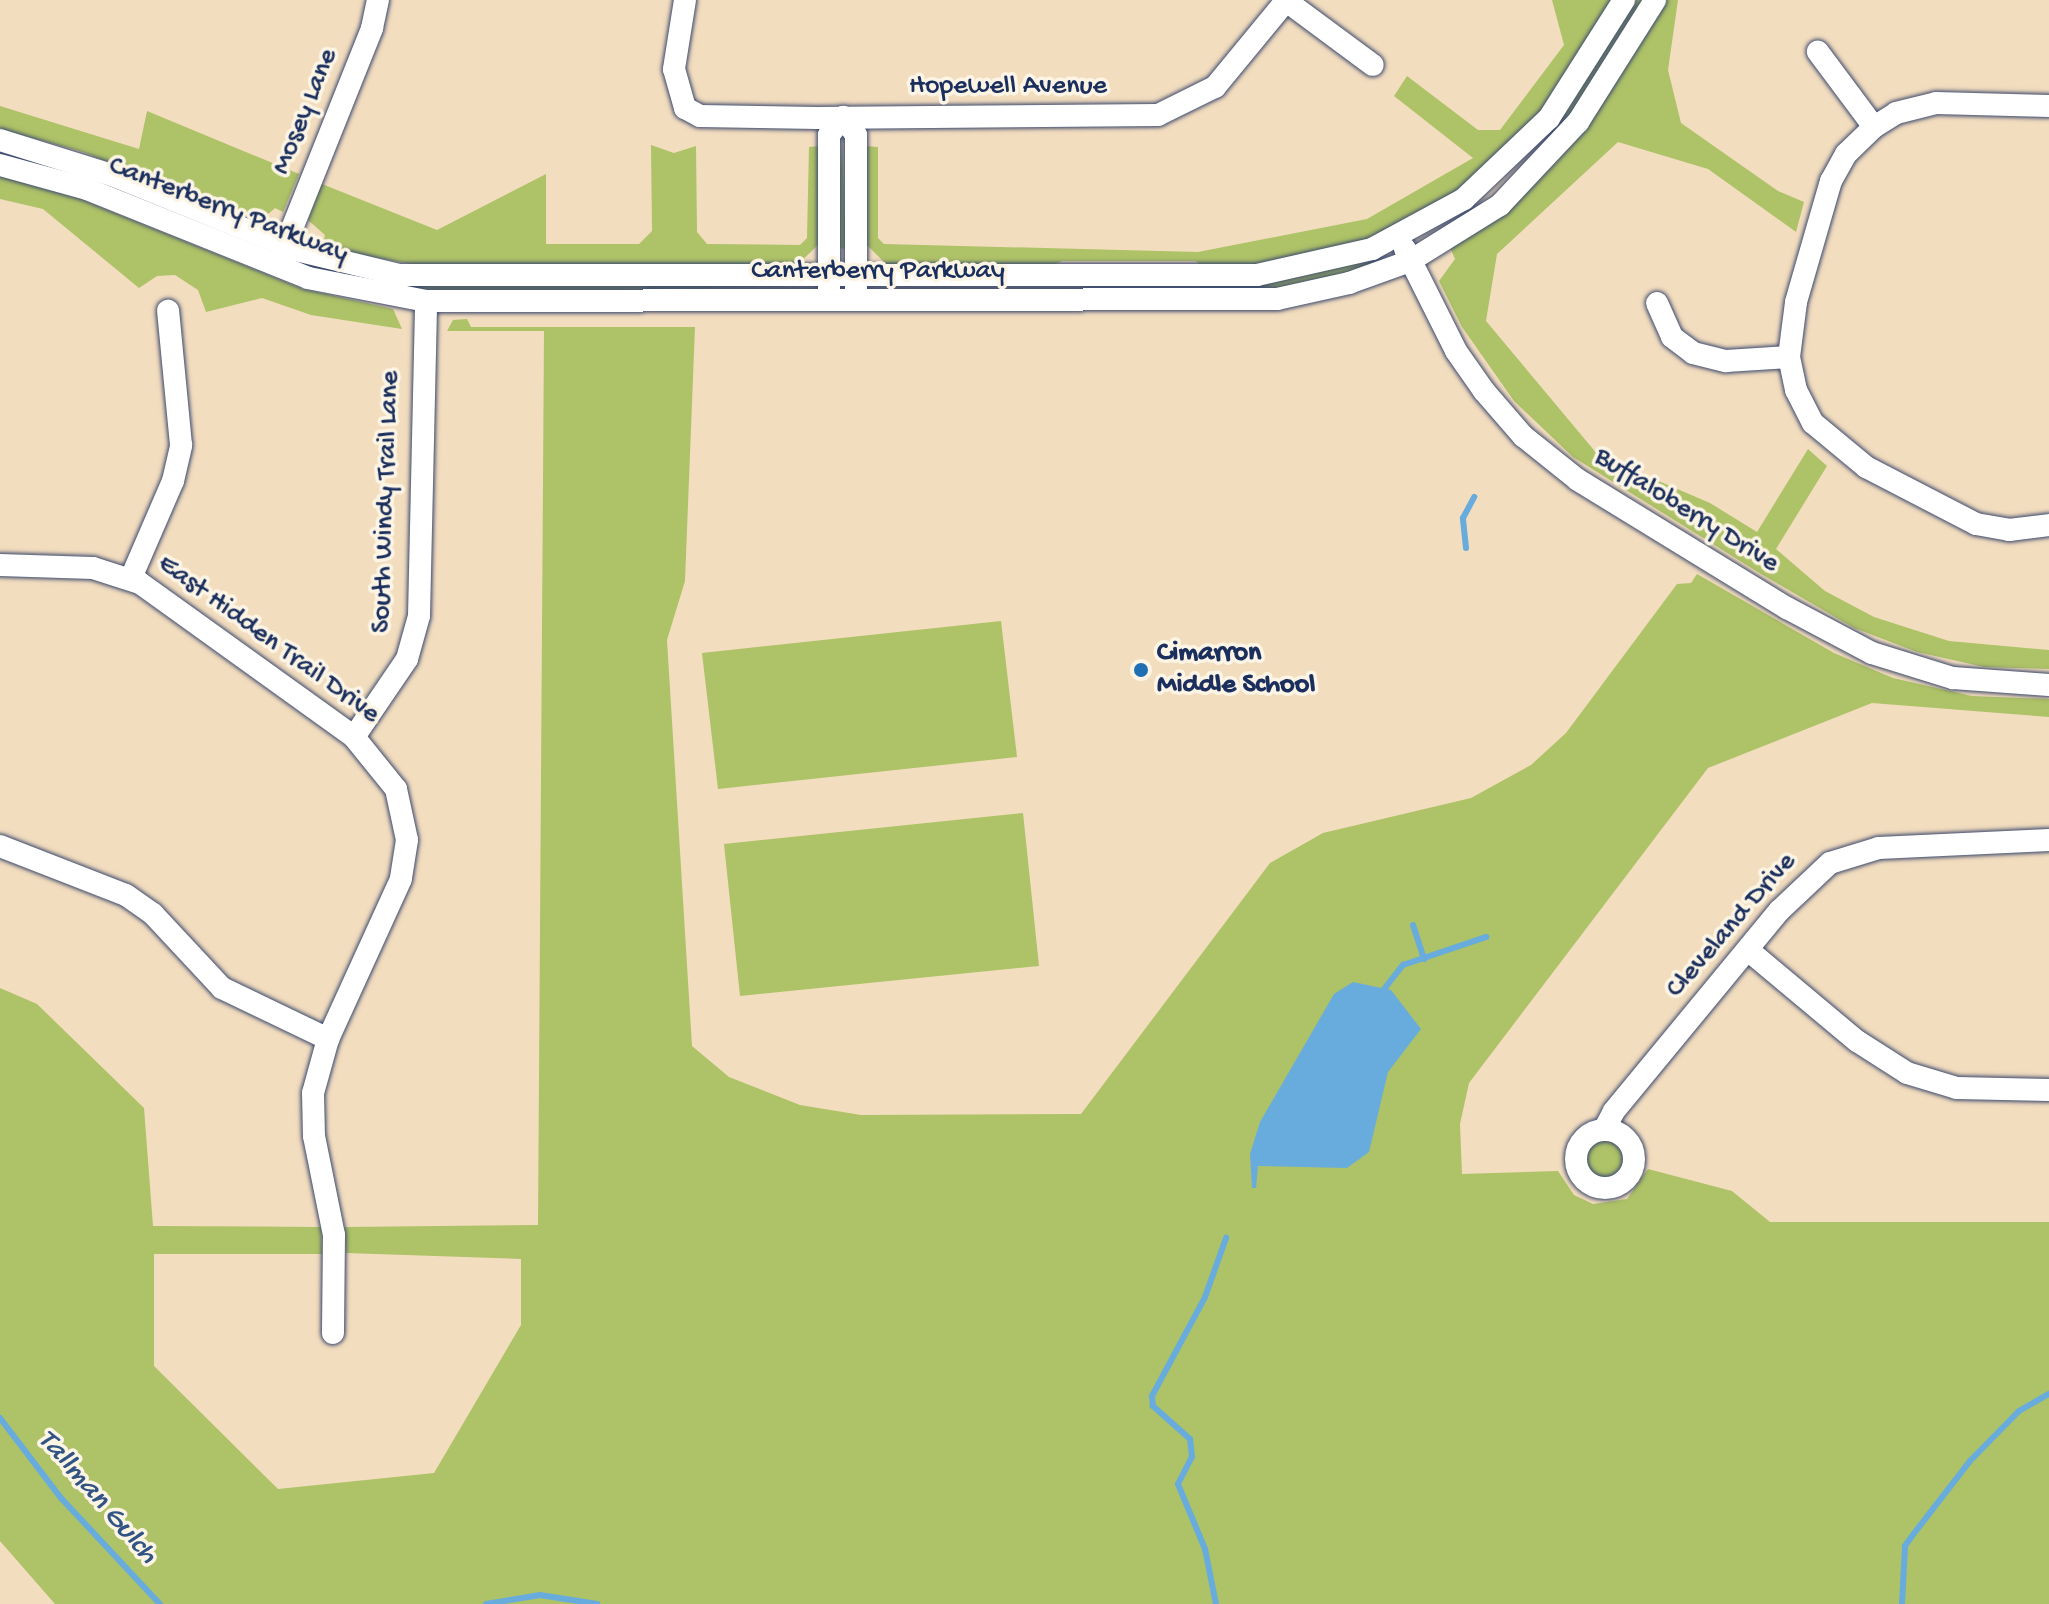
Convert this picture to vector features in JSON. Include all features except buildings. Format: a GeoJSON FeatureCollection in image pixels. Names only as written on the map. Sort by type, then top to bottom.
{"type":"FeatureCollection","features":[{"type":"Feature","properties":{"kind":"street","name":"Mosey Lane"},"geometry":{"type":"LineString","coordinates":[[285,246],[372,28],[378,0]]}},
{"type":"Feature","properties":{"kind":"street","name":"Hopewell Avenue"},"geometry":{"type":"LineString","coordinates":[[685,0],[674,69],[678,115],[710,117],[1131,117],[1169,112],[1224,79],[1286,1]]}},
{"type":"Feature","properties":{"kind":"street","name":"Canterberry Parkway"},"geometry":{"type":"LineString","coordinates":[[0,140],[92,167],[285,246],[345,265],[416,276],[1257,275],[1332,262],[1400,237],[1464,199],[1526,145],[1567,94],[1624,0]]}},
{"type":"Feature","properties":{"kind":"street","name":"Canterberry Parkway"},"geometry":{"type":"LineString","coordinates":[[0,165],[87,189],[308,278],[426,301],[1262,300],[1335,287],[1410,261],[1485,217],[1542,166],[1590,105],[1655,0]]}},
{"type":"Feature","properties":{"kind":"street"},"geometry":{"type":"LineString","coordinates":[[1286,1],[1373,65]]}},
{"type":"Feature","properties":{"kind":"street"},"geometry":{"type":"LineString","coordinates":[[1818,52],[1874,127]]}},
{"type":"Feature","properties":{"kind":"street"},"geometry":{"type":"LineString","coordinates":[[2049,106],[1936,103],[1896,113],[1874,127],[1841,162],[1826,195],[1792,318],[1789,357],[1807,414],[1846,454],[1967,521],[2009,530],[2049,525]]}},
{"type":"Feature","properties":{"kind":"street"},"geometry":{"type":"LineString","coordinates":[[828,302],[829,135],[843,117],[856,135],[855,301]]}},
{"type":"Feature","properties":{"kind":"street","name":"Buffaloberry Drive"},"geometry":{"type":"LineString","coordinates":[[1400,237],[1456,351],[1484,391],[1523,436],[1578,480],[1864,649],[1953,678],[2049,685]]}},
{"type":"Feature","properties":{"kind":"street","name":"South Windy Trail Lane"},"geometry":{"type":"LineString","coordinates":[[354,737],[407,659],[419,616],[426,301]]}},
{"type":"Feature","properties":{"kind":"street"},"geometry":{"type":"LineString","coordinates":[[1657,303],[1672,337],[1693,353],[1726,361],[1789,357]]}},
{"type":"Feature","properties":{"kind":"street"},"geometry":{"type":"LineString","coordinates":[[131,578],[179,457],[181,425],[168,311]]}},
{"type":"Feature","properties":{"kind":"street","name":"East Hidden Trail Drive"},"geometry":{"type":"LineString","coordinates":[[0,565],[93,568],[131,578],[354,737],[396,789],[407,850],[398,888],[328,1039],[318,1069],[312,1116],[334,1235],[333,1333]]}},
{"type":"Feature","properties":{"kind":"street","name":"Cleveland Drive"},"geometry":{"type":"LineString","coordinates":[[1604,1130],[1614,1111],[1799,887],[1849,854],[1879,848],[2049,840]]}},
{"type":"Feature","properties":{"kind":"street"},"geometry":{"type":"LineString","coordinates":[[0,846],[126,895],[153,914],[222,988],[328,1039]]}},
{"type":"Feature","properties":{"kind":"street"},"geometry":{"type":"LineString","coordinates":[[1748,950],[1857,1041],[1907,1073],[1968,1089],[2049,1090]]}},
{"type":"Feature","properties":{"kind":"green space"},"geometry":{"type":"Polygon","coordinates":[[[1552,0],[1615,0],[1558,93],[1471,185],[1374,239],[1295,262],[1202,268],[1196,261],[1062,261],[1049,267],[890,268],[865,243],[865,146],[878,147],[878,238],[884,244],[1198,252],[1367,219],[1473,158],[1394,96],[1407,76],[1478,130],[1500,130],[1564,45],[1552,0]]]}},
{"type":"Feature","properties":{"kind":"green space"},"geometry":{"type":"Polygon","coordinates":[[[1632,0],[1646,0],[1589,93],[1539,151],[1632,0]]]}},
{"type":"Feature","properties":{"kind":"green space"},"geometry":{"type":"Polygon","coordinates":[[[1663,0],[1678,0],[1668,70],[1681,123],[1778,191],[1804,202],[1796,232],[1708,169],[1618,142],[1497,254],[1486,321],[1598,455],[1710,503],[1757,532],[1808,449],[1827,466],[1776,549],[1825,591],[1874,617],[1949,641],[2049,650],[2049,669],[1984,667],[1917,652],[1854,628],[1761,574],[1573,457],[1514,401],[1462,327],[1439,281],[1455,259],[1450,247],[1486,225],[1663,0]]]}},
{"type":"Feature","properties":{"kind":"green space"},"geometry":{"type":"Polygon","coordinates":[[[0,106],[139,149],[147,111],[299,174],[283,212],[275,208],[258,223],[83,152],[0,129],[0,106]]]}},
{"type":"Feature","properties":{"kind":"green space"},"geometry":{"type":"Polygon","coordinates":[[[842,144],[846,248],[842,249],[835,244],[842,144]]]}},
{"type":"Feature","properties":{"kind":"green space"},"geometry":{"type":"Polygon","coordinates":[[[651,145],[674,153],[696,146],[697,232],[707,244],[800,245],[807,238],[809,147],[819,146],[820,243],[794,268],[417,265],[322,248],[325,235],[308,220],[322,184],[437,230],[546,174],[546,244],[639,244],[652,231],[651,145]]]}},
{"type":"Feature","properties":{"kind":"green space"},"geometry":{"type":"Polygon","coordinates":[[[1535,156],[1505,191],[1491,199],[1535,156]]]}},
{"type":"Feature","properties":{"kind":"green space"},"geometry":{"type":"Polygon","coordinates":[[[6,157],[92,176],[330,269],[801,286],[435,294],[343,283],[6,157]]]}},
{"type":"Feature","properties":{"kind":"green space"},"geometry":{"type":"Polygon","coordinates":[[[0,176],[80,199],[303,289],[393,309],[402,329],[311,315],[262,298],[206,312],[198,290],[175,275],[157,276],[139,288],[43,209],[0,199],[0,176]]]}},
{"type":"Feature","properties":{"kind":"green space"},"geometry":{"type":"Polygon","coordinates":[[[1374,259],[1375,266],[1282,290],[1194,288],[1311,274],[1374,259]]]}},
{"type":"Feature","properties":{"kind":"green space"},"geometry":{"type":"Polygon","coordinates":[[[467,319],[471,327],[695,327],[685,581],[667,640],[692,1046],[729,1077],[800,1105],[861,1115],[1081,1114],[1270,863],[1323,833],[1471,798],[1531,765],[1566,733],[1677,584],[1691,583],[1697,574],[1834,653],[1893,678],[1972,696],[2049,699],[2049,717],[1872,703],[1708,768],[1469,1083],[1460,1124],[1462,1174],[1558,1171],[1574,1195],[1593,1204],[1627,1199],[1648,1169],[1732,1191],[1770,1222],[2049,1222],[2049,1604],[55,1604],[0,1541],[0,988],[37,1004],[144,1108],[153,1226],[321,1227],[322,1254],[154,1254],[154,1366],[278,1489],[434,1473],[521,1325],[521,1259],[346,1253],[345,1227],[538,1225],[544,331],[447,331],[453,320],[467,319]]]}},
{"type":"Feature","properties":{"kind":"green space"},"geometry":{"type":"Polygon","coordinates":[[[1001,621],[1017,757],[718,789],[702,653],[1001,621]]]}},
{"type":"Feature","properties":{"kind":"green space"},"geometry":{"type":"Polygon","coordinates":[[[1023,813],[1039,966],[740,996],[724,844],[1023,813]]]}},
{"type":"Feature","properties":{"kind":"green space"},"geometry":{"type":"Polygon","coordinates":[[[1604,1138],[1619,1144],[1625,1159],[1619,1174],[1604,1180],[1589,1174],[1583,1159],[1589,1144],[1604,1138]]]}},
{"type":"Feature","properties":{"kind":"water"},"geometry":{"type":"Polygon","coordinates":[[[1353,982],[1391,990],[1421,1029],[1388,1072],[1369,1152],[1347,1168],[1258,1166],[1256,1188],[1252,1188],[1250,1154],[1260,1122],[1334,994],[1353,982]]]}},
{"type":"Feature","properties":{"kind":"waterway"},"geometry":{"type":"LineString","coordinates":[[1466,548],[1463,518],[1474,497]]}},
{"type":"Feature","properties":{"kind":"waterway"},"geometry":{"type":"LineString","coordinates":[[1413,925],[1424,959]]}},
{"type":"Feature","properties":{"kind":"waterway"},"geometry":{"type":"LineString","coordinates":[[1381,993],[1403,965],[1486,937]]}},
{"type":"Feature","properties":{"kind":"waterway"},"geometry":{"type":"LineString","coordinates":[[1216,1604],[1205,1549],[1178,1484],[1192,1457],[1190,1439],[1153,1406],[1152,1396],[1205,1297],[1226,1238]]}},
{"type":"Feature","properties":{"kind":"waterway"},"geometry":{"type":"LineString","coordinates":[[1902,1604],[1905,1546],[1970,1461],[2019,1411],[2049,1394]]}},
{"type":"Feature","properties":{"kind":"waterway","name":"Tallman Gulch"},"geometry":{"type":"LineString","coordinates":[[0,1418],[61,1498],[160,1604]]}},
{"type":"Feature","properties":{"kind":"waterway","name":"Tallman Gulch"},"geometry":{"type":"LineString","coordinates":[[486,1604],[540,1595],[597,1604]]}},
{"type":"Feature","properties":{"kind":"place","name":"Cimarron Middle School"},"geometry":{"type":"Point","coordinates":[1141,670]}}]}
